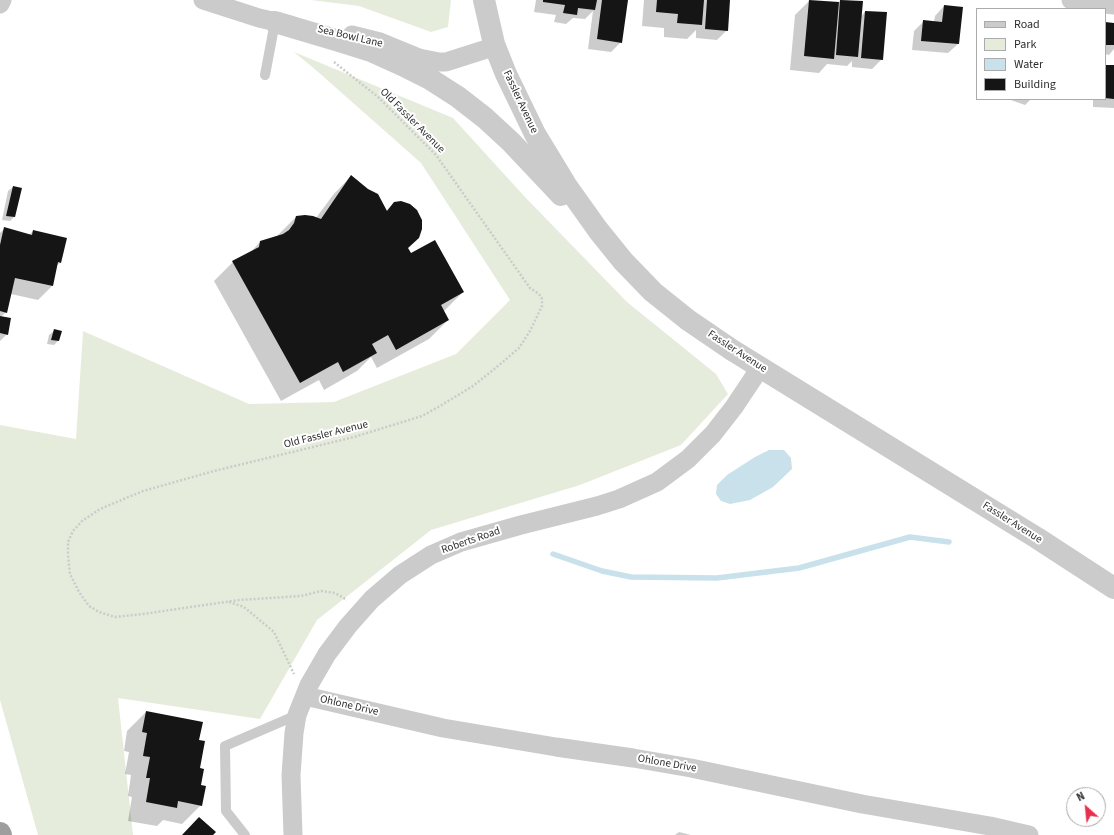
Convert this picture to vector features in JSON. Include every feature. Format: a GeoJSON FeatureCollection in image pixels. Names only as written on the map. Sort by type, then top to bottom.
{"type":"FeatureCollection","features":[{"type":"Feature","properties":{"kind":"street"},"geometry":{"type":"LineString","coordinates":[[0,4],[2,0]]}},
{"type":"Feature","properties":{"kind":"street","name":"Sea Bowl Lane"},"geometry":{"type":"LineString","coordinates":[[203,0],[241,13],[275,22],[328,30],[364,38],[432,61],[446,62],[496,46]]}},
{"type":"Feature","properties":{"kind":"street","name":"Fassler Avenue"},"geometry":{"type":"LineString","coordinates":[[484,0],[496,46],[514,94],[535,134],[566,185],[609,245],[636,275],[670,306],[709,335],[1030,534],[1114,588]]}},
{"type":"Feature","properties":{"kind":"street"},"geometry":{"type":"LineString","coordinates":[[1071,0],[1114,5]]}},
{"type":"Feature","properties":{"kind":"street"},"geometry":{"type":"LineString","coordinates":[[275,22],[339,41],[387,58],[416,72],[458,97],[485,118],[511,142],[609,245]]}},
{"type":"Feature","properties":{"kind":"street","name":"Roberts Road"},"geometry":{"type":"LineString","coordinates":[[293,835],[291,790],[292,759],[297,715],[314,675],[327,654],[348,626],[372,599],[400,575],[437,553],[460,542],[597,506],[619,499],[657,482],[688,459],[713,434],[734,407],[760,368]]}},
{"type":"Feature","properties":{"kind":"street","name":"Ohlone Drive"},"geometry":{"type":"LineString","coordinates":[[305,696],[443,728],[691,768],[848,801],[990,826],[1029,835]]}},
{"type":"Feature","properties":{"kind":"lane"},"geometry":{"type":"LineString","coordinates":[[265,75],[275,22]]}},
{"type":"Feature","properties":{"kind":"lane"},"geometry":{"type":"LineString","coordinates":[[245,835],[226,811],[225,746],[297,715]]}},
{"type":"Feature","properties":{"kind":"path","name":"Old Fassler Avenue"},"geometry":{"type":"LineString","coordinates":[[331,60],[378,97],[436,155],[530,288],[539,294],[542,299],[542,306],[530,331],[519,348],[473,386],[422,416],[354,437],[214,471],[144,491],[100,510],[82,521],[73,531],[68,542],[68,555],[70,574],[79,592],[89,606],[99,612],[115,616],[143,614],[228,602],[301,596],[321,591],[339,594],[362,611]]}},
{"type":"Feature","properties":{"kind":"path"},"geometry":{"type":"LineString","coordinates":[[228,602],[244,607],[274,632],[305,696]]}},
{"type":"Feature","properties":{"kind":"green space"},"geometry":{"type":"Polygon","coordinates":[[[311,0],[451,0],[448,27],[431,32],[359,6],[311,0]]]}},
{"type":"Feature","properties":{"kind":"green space"},"geometry":{"type":"Polygon","coordinates":[[[294,52],[453,118],[525,197],[627,302],[716,374],[728,394],[681,445],[580,485],[431,530],[317,620],[260,719],[118,698],[133,835],[38,835],[0,700],[0,425],[76,439],[83,331],[249,404],[334,402],[456,354],[510,300],[421,163],[294,52]]]}},
{"type":"Feature","properties":{"kind":"water"},"geometry":{"type":"Polygon","coordinates":[[[769,450],[784,450],[791,458],[792,469],[773,487],[750,500],[730,504],[721,501],[716,494],[717,485],[727,475],[769,450]]]}},
{"type":"Feature","properties":{"kind":"building"},"geometry":{"type":"Polygon","coordinates":[[[543,0],[597,0],[595,10],[578,8],[577,15],[563,13],[565,5],[543,2],[543,0]]]}},
{"type":"Feature","properties":{"kind":"building"},"geometry":{"type":"Polygon","coordinates":[[[602,0],[628,0],[622,43],[597,39],[602,0]]]}},
{"type":"Feature","properties":{"kind":"building"},"geometry":{"type":"Polygon","coordinates":[[[657,0],[704,0],[702,25],[677,23],[678,14],[656,12],[657,0]]]}},
{"type":"Feature","properties":{"kind":"building"},"geometry":{"type":"Polygon","coordinates":[[[707,0],[730,0],[728,31],[705,29],[707,0]]]}},
{"type":"Feature","properties":{"kind":"building"},"geometry":{"type":"Polygon","coordinates":[[[809,0],[839,2],[834,59],[804,56],[809,0]]]}},
{"type":"Feature","properties":{"kind":"building"},"geometry":{"type":"Polygon","coordinates":[[[840,0],[863,1],[858,57],[836,55],[840,0]]]}},
{"type":"Feature","properties":{"kind":"building"},"geometry":{"type":"Polygon","coordinates":[[[944,5],[963,7],[959,44],[921,41],[923,20],[942,22],[944,5]]]}},
{"type":"Feature","properties":{"kind":"building"},"geometry":{"type":"Polygon","coordinates":[[[865,11],[887,12],[883,60],[861,58],[865,11]]]}},
{"type":"Feature","properties":{"kind":"building"},"geometry":{"type":"Polygon","coordinates":[[[1106,22],[1114,23],[1114,45],[1106,45],[1106,22]]]}},
{"type":"Feature","properties":{"kind":"building"},"geometry":{"type":"Polygon","coordinates":[[[1106,65],[1114,65],[1114,99],[1106,98],[1106,65]]]}},
{"type":"Feature","properties":{"kind":"building"},"geometry":{"type":"Polygon","coordinates":[[[351,175],[368,189],[378,194],[387,211],[394,202],[401,201],[410,204],[417,210],[422,220],[422,229],[419,238],[408,248],[411,253],[435,240],[464,292],[441,305],[449,320],[396,350],[388,335],[372,344],[377,353],[343,372],[338,362],[300,383],[232,261],[259,247],[260,241],[283,234],[289,230],[294,223],[296,216],[305,215],[321,219],[351,175]]]}},
{"type":"Feature","properties":{"kind":"building"},"geometry":{"type":"Polygon","coordinates":[[[13,186],[22,188],[15,217],[6,216],[13,186]]]}},
{"type":"Feature","properties":{"kind":"building"},"geometry":{"type":"Polygon","coordinates":[[[4,227],[32,235],[33,230],[67,238],[61,263],[58,262],[53,286],[15,278],[7,313],[0,311],[0,245],[4,227]]]}},
{"type":"Feature","properties":{"kind":"building"},"geometry":{"type":"Polygon","coordinates":[[[0,316],[11,318],[8,335],[0,333],[0,316]]]}},
{"type":"Feature","properties":{"kind":"building"},"geometry":{"type":"Polygon","coordinates":[[[54,329],[62,331],[59,341],[51,340],[54,329]]]}},
{"type":"Feature","properties":{"kind":"building"},"geometry":{"type":"Polygon","coordinates":[[[146,711],[203,722],[199,740],[205,741],[200,768],[204,769],[201,785],[206,786],[202,806],[178,801],[177,808],[146,802],[150,778],[146,778],[150,757],[143,756],[147,733],[142,732],[146,711]]]}},
{"type":"Feature","properties":{"kind":"building"},"geometry":{"type":"Polygon","coordinates":[[[199,817],[216,832],[213,835],[182,835],[199,817]]]}},
{"type":"Feature","properties":{"kind":"waterway"},"geometry":{"type":"LineString","coordinates":[[553,554],[602,571],[631,577],[717,578],[799,568],[910,537],[949,542]]}}]}
